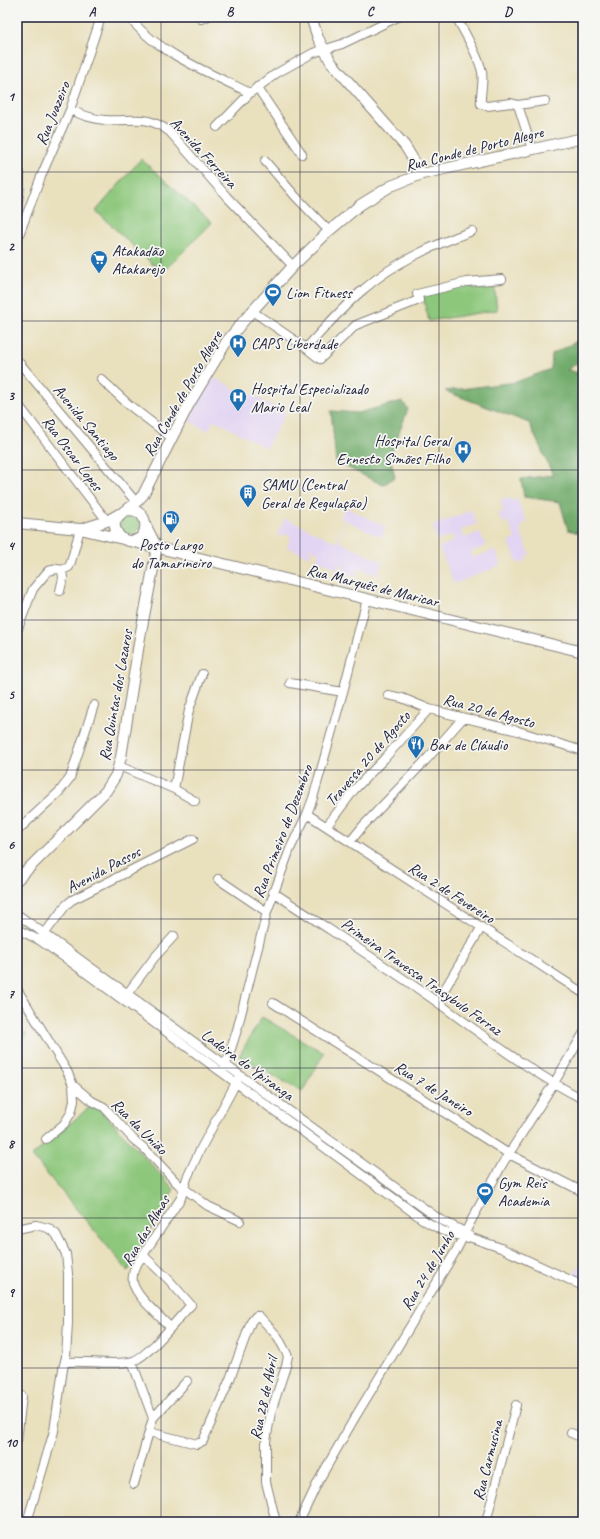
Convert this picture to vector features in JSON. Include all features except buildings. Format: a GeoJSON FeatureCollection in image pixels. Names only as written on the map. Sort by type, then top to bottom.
{"type":"FeatureCollection","features":[{"type":"Feature","properties":{"kind":"main road"},"geometry":{"type":"LineString","coordinates":[[311,17],[324,50],[341,74],[405,146],[422,174]]}},
{"type":"Feature","properties":{"kind":"main road","name":"Rua Conde de Porto Alegre"},"geometry":{"type":"LineString","coordinates":[[79,533],[107,521],[123,512],[139,499],[202,382],[227,341],[293,266],[329,231],[360,205],[372,196],[396,183],[422,174],[583,138]]}},
{"type":"Feature","properties":{"kind":"main road"},"geometry":{"type":"LineString","coordinates":[[139,499],[146,525],[145,530],[140,537],[132,541],[126,540],[117,534],[115,525],[116,520],[123,512],[134,510],[144,519],[146,525],[157,548]]}},
{"type":"Feature","properties":{"kind":"main road"},"geometry":{"type":"LineString","coordinates":[[17,523],[79,533]]}},
{"type":"Feature","properties":{"kind":"main road","name":"Rua Marquês de Maricar"},"geometry":{"type":"LineString","coordinates":[[79,533],[126,540],[583,652]]}},
{"type":"Feature","properties":{"kind":"main road","name":"Rua Quintas dos Lazaros"},"geometry":{"type":"LineString","coordinates":[[17,880],[106,791],[114,779],[119,766],[140,637],[157,548]]}},
{"type":"Feature","properties":{"kind":"street","name":"Rua Juazeiro"},"geometry":{"type":"LineString","coordinates":[[17,240],[42,174],[70,110],[102,17]]}},
{"type":"Feature","properties":{"kind":"street"},"geometry":{"type":"LineString","coordinates":[[217,127],[250,93],[277,73],[313,54],[342,44],[384,20],[398,17]]}},
{"type":"Feature","properties":{"kind":"street"},"geometry":{"type":"LineString","coordinates":[[468,17],[457,19],[482,70],[483,81],[481,104],[487,106],[511,103],[518,105],[545,101]]}},
{"type":"Feature","properties":{"kind":"street"},"geometry":{"type":"LineString","coordinates":[[134,23],[146,34],[167,49],[198,67],[250,93]]}},
{"type":"Feature","properties":{"kind":"street"},"geometry":{"type":"LineString","coordinates":[[257,87],[302,154]]}},
{"type":"Feature","properties":{"kind":"street"},"geometry":{"type":"LineString","coordinates":[[518,105],[532,149]]}},
{"type":"Feature","properties":{"kind":"street","name":"Avenida Ferreira"},"geometry":{"type":"LineString","coordinates":[[70,110],[92,119],[146,120],[156,122],[162,126],[170,132],[227,197],[293,266]]}},
{"type":"Feature","properties":{"kind":"street"},"geometry":{"type":"LineString","coordinates":[[265,161],[296,197],[329,231]]}},
{"type":"Feature","properties":{"kind":"street"},"geometry":{"type":"LineString","coordinates":[[17,210],[20,186],[18,171]]}},
{"type":"Feature","properties":{"kind":"street"},"geometry":{"type":"LineString","coordinates":[[306,348],[354,298],[377,279],[399,264],[427,250],[472,231]]}},
{"type":"Feature","properties":{"kind":"street"},"geometry":{"type":"LineString","coordinates":[[252,311],[320,359],[356,325],[419,300],[417,294],[424,291],[467,282],[502,279]]}},
{"type":"Feature","properties":{"kind":"street","name":"Avenida Santiago"},"geometry":{"type":"LineString","coordinates":[[17,360],[139,499]]}},
{"type":"Feature","properties":{"kind":"street"},"geometry":{"type":"LineString","coordinates":[[100,379],[126,403],[172,438]]}},
{"type":"Feature","properties":{"kind":"street","name":"Rua Oscar Lopes"},"geometry":{"type":"LineString","coordinates":[[17,403],[107,521]]}},
{"type":"Feature","properties":{"kind":"street"},"geometry":{"type":"LineString","coordinates":[[17,631],[34,589],[48,571],[56,569],[62,570],[69,566],[79,533]]}},
{"type":"Feature","properties":{"kind":"street"},"geometry":{"type":"LineString","coordinates":[[60,591],[63,578],[62,570]]}},
{"type":"Feature","properties":{"kind":"street","name":"Rua Primeiro de Dezembro"},"geometry":{"type":"LineString","coordinates":[[223,1073],[237,1030],[273,892],[290,848],[307,814],[313,798],[343,692],[366,599]]}},
{"type":"Feature","properties":{"kind":"street"},"geometry":{"type":"LineString","coordinates":[[174,789],[189,710],[202,674]]}},
{"type":"Feature","properties":{"kind":"street"},"geometry":{"type":"LineString","coordinates":[[290,682],[343,692]]}},
{"type":"Feature","properties":{"kind":"street","name":"Rua 20 de Agosto"},"geometry":{"type":"LineString","coordinates":[[388,694],[429,709],[518,731],[583,751]]}},
{"type":"Feature","properties":{"kind":"street"},"geometry":{"type":"LineString","coordinates":[[17,831],[59,792],[70,778],[94,705]]}},
{"type":"Feature","properties":{"kind":"street","name":"Travessa 20 de Agosto"},"geometry":{"type":"LineString","coordinates":[[327,826],[354,790],[429,709]]}},
{"type":"Feature","properties":{"kind":"street"},"geometry":{"type":"LineString","coordinates":[[350,842],[463,718]]}},
{"type":"Feature","properties":{"kind":"street"},"geometry":{"type":"LineString","coordinates":[[119,766],[174,789],[195,801]]}},
{"type":"Feature","properties":{"kind":"street","name":"Rua 2 de Fevereiro"},"geometry":{"type":"LineString","coordinates":[[307,814],[583,993]]}},
{"type":"Feature","properties":{"kind":"street","name":"Avenida Passos"},"geometry":{"type":"LineString","coordinates":[[39,940],[66,905],[72,900],[193,839]]}},
{"type":"Feature","properties":{"kind":"street"},"geometry":{"type":"LineString","coordinates":[[218,879],[267,912]]}},
{"type":"Feature","properties":{"kind":"street","name":"Primeira Travessa Trasybulo Ferraz"},"geometry":{"type":"LineString","coordinates":[[273,892],[437,1002],[481,1034],[554,1083],[583,1099]]}},
{"type":"Feature","properties":{"kind":"street","name":"Ladeira do Ypiranga"},"geometry":{"type":"LineString","coordinates":[[17,914],[223,1073],[238,1079]]}},
{"type":"Feature","properties":{"kind":"street"},"geometry":{"type":"LineString","coordinates":[[437,1002],[481,928]]}},
{"type":"Feature","properties":{"kind":"street","name":"Ladeira do Ypiranga"},"geometry":{"type":"LineString","coordinates":[[17,929],[39,940],[226,1065],[238,1079],[436,1223],[464,1235]]}},
{"type":"Feature","properties":{"kind":"street"},"geometry":{"type":"LineString","coordinates":[[124,996],[154,958],[174,936]]}},
{"type":"Feature","properties":{"kind":"street"},"geometry":{"type":"LineString","coordinates":[[17,989],[67,1071],[73,1085],[74,1102],[71,1113],[64,1124],[46,1139]]}},
{"type":"Feature","properties":{"kind":"street","name":"Rua 7 de Janeiro"},"geometry":{"type":"LineString","coordinates":[[273,1003],[509,1154],[583,1192]]}},
{"type":"Feature","properties":{"kind":"street","name":"Rua 24 de Junho"},"geometry":{"type":"LineString","coordinates":[[299,1522],[319,1480],[354,1419],[464,1235],[509,1154],[583,1034]]}},
{"type":"Feature","properties":{"kind":"street","name":"Rua das Almas"},"geometry":{"type":"LineString","coordinates":[[170,1327],[140,1296],[133,1282],[133,1272],[181,1198],[187,1178],[199,1152],[238,1079]]}},
{"type":"Feature","properties":{"kind":"street","name":"Rua da União"},"geometry":{"type":"LineString","coordinates":[[73,1085],[92,1101],[104,1107],[133,1139],[145,1149],[173,1180],[184,1189],[208,1206],[240,1221]]}},
{"type":"Feature","properties":{"kind":"street"},"geometry":{"type":"LineString","coordinates":[[17,1229],[36,1225],[48,1228],[56,1234],[66,1254],[68,1269],[68,1323],[65,1362],[54,1431],[27,1522]]}},
{"type":"Feature","properties":{"kind":"street"},"geometry":{"type":"LineString","coordinates":[[464,1235],[501,1248],[583,1286]]}},
{"type":"Feature","properties":{"kind":"street"},"geometry":{"type":"LineString","coordinates":[[65,1362],[132,1362],[139,1359],[191,1305],[169,1280],[143,1256]]}},
{"type":"Feature","properties":{"kind":"street","name":"Rua 28 de Abril"},"geometry":{"type":"LineString","coordinates":[[149,1432],[197,1444],[203,1441],[230,1379],[253,1318],[256,1316],[262,1318],[288,1352],[286,1366],[271,1412],[266,1441],[266,1482],[276,1522]]}},
{"type":"Feature","properties":{"kind":"street"},"geometry":{"type":"LineString","coordinates":[[132,1362],[153,1418]]}},
{"type":"Feature","properties":{"kind":"street"},"geometry":{"type":"LineString","coordinates":[[134,1484],[153,1418],[187,1380]]}},
{"type":"Feature","properties":{"kind":"street"},"geometry":{"type":"LineString","coordinates":[[17,1441],[22,1396]]}},
{"type":"Feature","properties":{"kind":"street","name":"Rua Carmusina"},"geometry":{"type":"LineString","coordinates":[[486,1522],[516,1405]]}},
{"type":"Feature","properties":{"kind":"street"},"geometry":{"type":"LineString","coordinates":[[571,1433],[583,1438]]}},
{"type":"Feature","properties":{"kind":"shaded area","name":"Hospital Especializado Mario Leal"},"geometry":{"type":"Polygon","coordinates":[[[213,377],[249,397],[251,394],[286,413],[266,448],[214,420],[208,431],[189,421],[213,377]]]}},
{"type":"Feature","properties":{"kind":"shaded area"},"geometry":{"type":"Polygon","coordinates":[[[507,497],[513,501],[517,499],[527,523],[523,524],[520,531],[530,555],[525,557],[527,560],[518,564],[509,542],[515,539],[508,521],[503,523],[498,513],[504,511],[501,500],[507,497]]]}},
{"type":"Feature","properties":{"kind":"shaded area"},"geometry":{"type":"Polygon","coordinates":[[[345,507],[386,527],[381,537],[347,521],[338,541],[383,562],[376,575],[359,568],[355,577],[342,571],[344,566],[340,564],[337,569],[316,559],[319,553],[309,548],[308,550],[312,552],[309,557],[287,547],[291,536],[284,533],[281,537],[277,535],[285,518],[336,542],[346,521],[340,518],[345,507]]]}},
{"type":"Feature","properties":{"kind":"shaded area"},"geometry":{"type":"Polygon","coordinates":[[[471,510],[477,524],[461,530],[464,538],[480,532],[486,546],[471,552],[473,558],[495,550],[501,565],[454,584],[439,547],[454,541],[452,535],[438,541],[432,526],[471,510]]]}},
{"type":"Feature","properties":{"kind":"shaded area"},"geometry":{"type":"Polygon","coordinates":[[[583,1259],[583,1276],[582,1279],[573,1275],[583,1259]]]}},
{"type":"Feature","properties":{"kind":"green space"},"geometry":{"type":"Polygon","coordinates":[[[141,159],[212,223],[162,273],[96,211],[141,159]]]}},
{"type":"Feature","properties":{"kind":"green space"},"geometry":{"type":"Polygon","coordinates":[[[494,282],[497,310],[429,321],[422,293],[494,282]]]}},
{"type":"Feature","properties":{"kind":"green space"},"geometry":{"type":"Polygon","coordinates":[[[583,338],[583,359],[567,370],[583,374],[583,534],[568,530],[560,502],[524,497],[521,479],[553,475],[529,423],[445,391],[516,382],[551,369],[552,354],[583,338]]]}},
{"type":"Feature","properties":{"kind":"green space"},"geometry":{"type":"Polygon","coordinates":[[[402,401],[408,409],[390,457],[395,477],[383,485],[336,462],[331,411],[358,413],[402,401]]]}},
{"type":"Feature","properties":{"kind":"green space"},"geometry":{"type":"Polygon","coordinates":[[[130,515],[137,518],[140,525],[137,532],[130,535],[123,532],[120,525],[123,518],[130,515]]]}},
{"type":"Feature","properties":{"kind":"green space"},"geometry":{"type":"Polygon","coordinates":[[[262,1017],[324,1053],[302,1092],[239,1056],[262,1017]]]}},
{"type":"Feature","properties":{"kind":"green space"},"geometry":{"type":"Polygon","coordinates":[[[17,1024],[27,1035],[17,1047],[17,1024]]]}},
{"type":"Feature","properties":{"kind":"green space"},"geometry":{"type":"Polygon","coordinates":[[[94,1103],[174,1189],[128,1271],[32,1156],[94,1103]]]}},
{"type":"Feature","properties":{"kind":"place","name":"Atakadão Atakarejo"},"geometry":{"type":"Point","coordinates":[99,274]}},
{"type":"Feature","properties":{"kind":"place","name":"Lion Fitness"},"geometry":{"type":"Point","coordinates":[273,307]}},
{"type":"Feature","properties":{"kind":"place","name":"CAPS Liberdade"},"geometry":{"type":"Point","coordinates":[238,358]}},
{"type":"Feature","properties":{"kind":"place","name":"Hospital Especializado Mario Leal"},"geometry":{"type":"Point","coordinates":[238,412]}},
{"type":"Feature","properties":{"kind":"place","name":"Hospital Geral Ernesto Simões Filho"},"geometry":{"type":"Point","coordinates":[463,464]}},
{"type":"Feature","properties":{"kind":"place","name":"SAMU (Central Geral de Regulação)"},"geometry":{"type":"Point","coordinates":[248,508]}},
{"type":"Feature","properties":{"kind":"place","name":"Posto Largo do Tamarineiro"},"geometry":{"type":"Point","coordinates":[171,534]}},
{"type":"Feature","properties":{"kind":"place","name":"Bar de Cláudio"},"geometry":{"type":"Point","coordinates":[416,759]}},
{"type":"Feature","properties":{"kind":"place","name":"Gym Reis Academia"},"geometry":{"type":"Point","coordinates":[485,1206]}}]}
